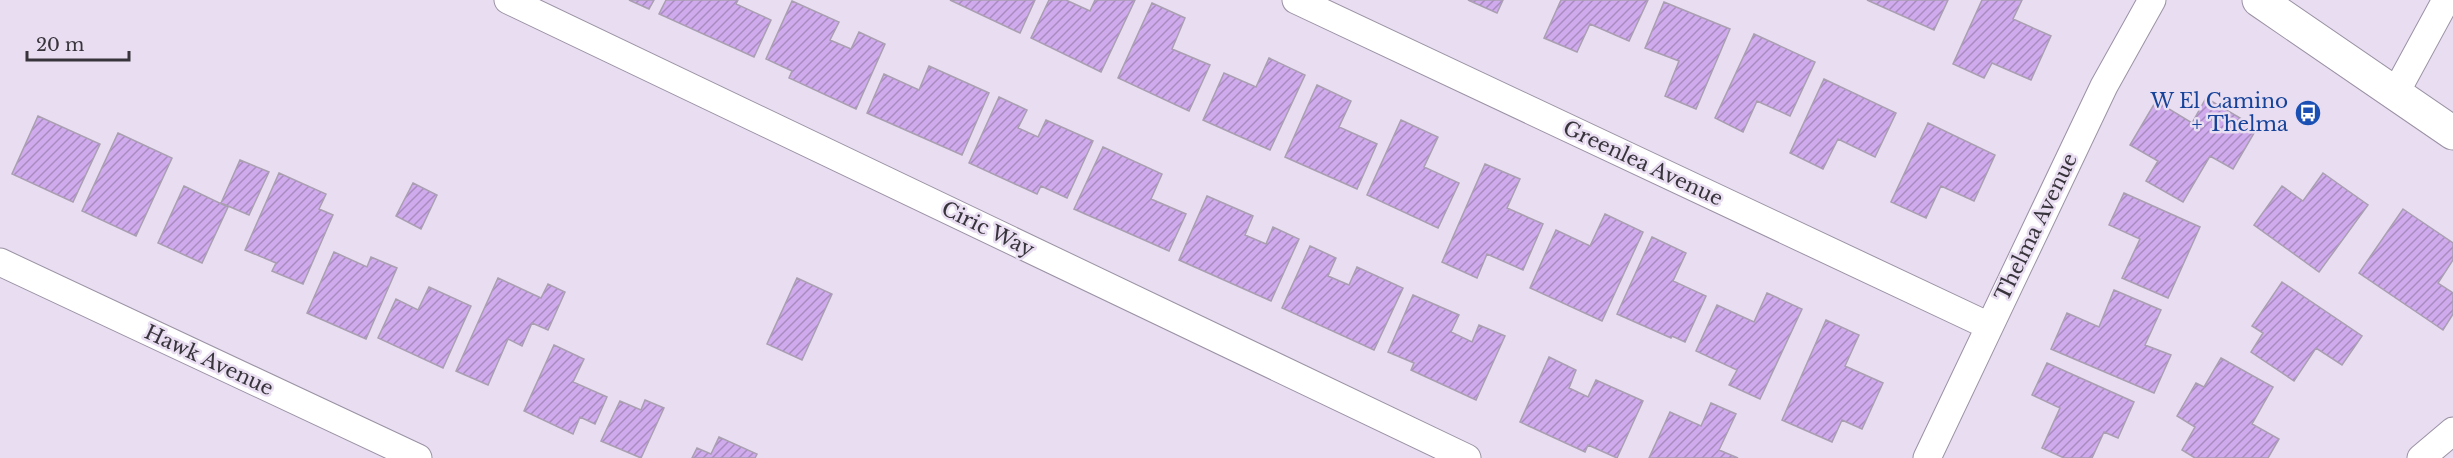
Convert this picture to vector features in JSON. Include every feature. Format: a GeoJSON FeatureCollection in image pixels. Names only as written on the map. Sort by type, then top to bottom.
{"type":"FeatureCollection","features":[{"type":"Feature","properties":{"kind":"main road"},"geometry":{"type":"LineString","coordinates":[[2259,0],[2453,133]]}},
{"type":"Feature","properties":{"kind":"street","name":"Ciric Way"},"geometry":{"type":"LineString","coordinates":[[508,0],[1467,458]]}},
{"type":"Feature","properties":{"kind":"street","name":"Greenlea Avenue"},"geometry":{"type":"LineString","coordinates":[[1296,0],[1989,326]]}},
{"type":"Feature","properties":{"kind":"street","name":"Thelma Avenue"},"geometry":{"type":"LineString","coordinates":[[1927,458],[2104,86],[2152,0]]}},
{"type":"Feature","properties":{"kind":"street"},"geometry":{"type":"LineString","coordinates":[[2396,92],[2446,0]]}},
{"type":"Feature","properties":{"kind":"street","name":"Hawk Avenue"},"geometry":{"type":"LineString","coordinates":[[0,262],[418,458]]}},
{"type":"Feature","properties":{"kind":"street"},"geometry":{"type":"LineString","coordinates":[[2421,458],[2453,431]]}},
{"type":"Feature","properties":{"kind":"building"},"geometry":{"type":"Polygon","coordinates":[[[629,0],[654,0],[649,9],[629,0]]]}},
{"type":"Feature","properties":{"kind":"building"},"geometry":{"type":"Polygon","coordinates":[[[666,0],[738,0],[736,4],[771,20],[754,57],[659,14],[666,0]]]}},
{"type":"Feature","properties":{"kind":"building"},"geometry":{"type":"Polygon","coordinates":[[[950,0],[1035,0],[1020,33],[950,0]]]}},
{"type":"Feature","properties":{"kind":"building"},"geometry":{"type":"Polygon","coordinates":[[[1049,0],[1066,0],[1090,11],[1095,0],[1135,0],[1101,72],[1031,38],[1049,0]]]}},
{"type":"Feature","properties":{"kind":"building"},"geometry":{"type":"Polygon","coordinates":[[[1468,0],[1503,0],[1497,13],[1468,0]]]}},
{"type":"Feature","properties":{"kind":"building"},"geometry":{"type":"Polygon","coordinates":[[[1561,0],[1648,0],[1629,41],[1590,24],[1577,52],[1544,38],[1561,0]]]}},
{"type":"Feature","properties":{"kind":"building"},"geometry":{"type":"Polygon","coordinates":[[[1867,0],[1948,0],[1934,30],[1867,0]]]}},
{"type":"Feature","properties":{"kind":"building"},"geometry":{"type":"Polygon","coordinates":[[[1982,0],[2022,0],[2013,19],[2051,36],[2031,80],[1992,63],[1984,78],[1953,64],[1982,0]]]}},
{"type":"Feature","properties":{"kind":"building"},"geometry":{"type":"Polygon","coordinates":[[[792,1],[839,22],[830,40],[851,49],[859,32],[885,44],[856,109],[789,78],[792,71],[766,59],[792,1]]]}},
{"type":"Feature","properties":{"kind":"building"},"geometry":{"type":"Polygon","coordinates":[[[1664,2],[1730,29],[1696,109],[1665,96],[1679,61],[1645,48],[1664,2]]]}},
{"type":"Feature","properties":{"kind":"building"},"geometry":{"type":"Polygon","coordinates":[[[1152,3],[1185,18],[1172,49],[1210,65],[1189,111],[1118,78],[1152,3]]]}},
{"type":"Feature","properties":{"kind":"building"},"geometry":{"type":"Polygon","coordinates":[[[1754,34],[1815,62],[1790,116],[1757,101],[1743,132],[1715,118],[1754,34]]]}},
{"type":"Feature","properties":{"kind":"building"},"geometry":{"type":"Polygon","coordinates":[[[1269,58],[1305,75],[1270,150],[1203,120],[1224,73],[1256,87],[1269,58]]]}},
{"type":"Feature","properties":{"kind":"building"},"geometry":{"type":"Polygon","coordinates":[[[929,66],[989,93],[962,155],[867,113],[884,74],[919,90],[929,66]]]}},
{"type":"Feature","properties":{"kind":"building"},"geometry":{"type":"Polygon","coordinates":[[[1824,79],[1896,113],[1875,157],[1838,139],[1823,169],[1790,153],[1824,79]]]}},
{"type":"Feature","properties":{"kind":"building"},"geometry":{"type":"Polygon","coordinates":[[[1317,85],[1351,101],[1339,127],[1377,144],[1357,189],[1285,157],[1317,85]]]}},
{"type":"Feature","properties":{"kind":"building"},"geometry":{"type":"Polygon","coordinates":[[[999,97],[1027,110],[1018,128],[1038,137],[1046,120],[1093,141],[1067,198],[1041,186],[1037,194],[969,163],[999,97]]]}},
{"type":"Feature","properties":{"kind":"building"},"geometry":{"type":"Polygon","coordinates":[[[2206,98],[2257,128],[2233,169],[2210,156],[2183,202],[2146,181],[2158,161],[2130,145],[2156,101],[2192,123],[2206,98]]]}},
{"type":"Feature","properties":{"kind":"building"},"geometry":{"type":"Polygon","coordinates":[[[38,116],[100,144],[73,202],[12,174],[38,116]]]}},
{"type":"Feature","properties":{"kind":"building"},"geometry":{"type":"Polygon","coordinates":[[[1401,120],[1438,137],[1424,167],[1459,183],[1438,228],[1367,195],[1401,120]]]}},
{"type":"Feature","properties":{"kind":"building"},"geometry":{"type":"Polygon","coordinates":[[[1928,123],[1995,155],[1974,201],[1941,186],[1926,218],[1891,202],[1928,123]]]}},
{"type":"Feature","properties":{"kind":"building"},"geometry":{"type":"Polygon","coordinates":[[[118,133],[172,158],[136,236],[82,211],[118,133]]]}},
{"type":"Feature","properties":{"kind":"building"},"geometry":{"type":"Polygon","coordinates":[[[1103,147],[1162,174],[1151,199],[1186,214],[1169,251],[1074,209],[1103,147]]]}},
{"type":"Feature","properties":{"kind":"building"},"geometry":{"type":"Polygon","coordinates":[[[240,160],[269,172],[249,215],[221,203],[240,160]]]}},
{"type":"Feature","properties":{"kind":"building"},"geometry":{"type":"Polygon","coordinates":[[[1485,164],[1520,179],[1507,208],[1543,224],[1523,270],[1487,254],[1477,278],[1442,262],[1485,164]]]}},
{"type":"Feature","properties":{"kind":"building"},"geometry":{"type":"Polygon","coordinates":[[[279,173],[326,194],[319,209],[333,215],[303,284],[272,271],[276,263],[245,250],[279,173]]]}},
{"type":"Feature","properties":{"kind":"building"},"geometry":{"type":"Polygon","coordinates":[[[2323,173],[2368,205],[2319,272],[2254,225],[2282,186],[2303,201],[2323,173]]]}},
{"type":"Feature","properties":{"kind":"building"},"geometry":{"type":"Polygon","coordinates":[[[413,183],[437,195],[421,229],[396,216],[413,183]]]}},
{"type":"Feature","properties":{"kind":"building"},"geometry":{"type":"Polygon","coordinates":[[[184,186],[228,207],[202,263],[158,243],[184,186]]]}},
{"type":"Feature","properties":{"kind":"building"},"geometry":{"type":"Polygon","coordinates":[[[2124,193],[2200,227],[2168,298],[2122,278],[2140,239],[2109,225],[2124,193]]]}},
{"type":"Feature","properties":{"kind":"building"},"geometry":{"type":"Polygon","coordinates":[[[1207,196],[1253,216],[1245,235],[1266,244],[1273,227],[1299,239],[1271,301],[1179,260],[1207,196]]]}},
{"type":"Feature","properties":{"kind":"building"},"geometry":{"type":"Polygon","coordinates":[[[2403,209],[2453,243],[2453,260],[2438,283],[2453,293],[2453,314],[2443,330],[2359,273],[2403,209]]]}},
{"type":"Feature","properties":{"kind":"building"},"geometry":{"type":"Polygon","coordinates":[[[1605,214],[1643,232],[1602,321],[1530,288],[1556,230],[1590,246],[1605,214]]]}},
{"type":"Feature","properties":{"kind":"building"},"geometry":{"type":"Polygon","coordinates":[[[1652,237],[1686,253],[1673,281],[1706,296],[1685,342],[1617,314],[1652,237]]]}},
{"type":"Feature","properties":{"kind":"building"},"geometry":{"type":"Polygon","coordinates":[[[1310,246],[1336,258],[1328,276],[1349,285],[1357,267],[1403,288],[1374,350],[1282,308],[1310,246]]]}},
{"type":"Feature","properties":{"kind":"building"},"geometry":{"type":"Polygon","coordinates":[[[334,252],[367,267],[371,257],[397,268],[366,339],[307,313],[334,252]]]}},
{"type":"Feature","properties":{"kind":"building"},"geometry":{"type":"Polygon","coordinates":[[[498,278],[541,298],[548,284],[565,292],[548,330],[532,323],[522,346],[508,339],[488,385],[456,371],[498,278]]]}},
{"type":"Feature","properties":{"kind":"building"},"geometry":{"type":"Polygon","coordinates":[[[797,278],[832,294],[802,360],[767,344],[797,278]]]}},
{"type":"Feature","properties":{"kind":"building"},"geometry":{"type":"Polygon","coordinates":[[[2282,282],[2362,336],[2342,365],[2316,348],[2294,381],[2251,352],[2263,333],[2252,326],[2282,282]]]}},
{"type":"Feature","properties":{"kind":"building"},"geometry":{"type":"Polygon","coordinates":[[[429,287],[471,306],[443,368],[378,338],[396,299],[418,310],[429,287]]]}},
{"type":"Feature","properties":{"kind":"building"},"geometry":{"type":"Polygon","coordinates":[[[2114,290],[2161,310],[2145,345],[2171,355],[2154,393],[2051,349],[2067,313],[2099,327],[2114,290]]]}},
{"type":"Feature","properties":{"kind":"building"},"geometry":{"type":"Polygon","coordinates":[[[1767,293],[1802,309],[1760,399],[1729,385],[1737,370],[1696,351],[1717,305],[1754,322],[1767,293]]]}},
{"type":"Feature","properties":{"kind":"building"},"geometry":{"type":"Polygon","coordinates":[[[1413,295],[1459,315],[1451,332],[1472,342],[1479,325],[1505,336],[1476,400],[1411,370],[1414,363],[1388,352],[1413,295]]]}},
{"type":"Feature","properties":{"kind":"building"},"geometry":{"type":"Polygon","coordinates":[[[1826,320],[1859,335],[1845,366],[1883,383],[1862,429],[1842,420],[1832,442],[1782,420],[1826,320]]]}},
{"type":"Feature","properties":{"kind":"building"},"geometry":{"type":"Polygon","coordinates":[[[554,345],[584,359],[573,382],[607,397],[595,424],[580,417],[573,434],[524,411],[554,345]]]}},
{"type":"Feature","properties":{"kind":"building"},"geometry":{"type":"Polygon","coordinates":[[[1549,357],[1576,370],[1569,388],[1588,397],[1596,380],[1643,401],[1617,458],[1588,445],[1585,452],[1520,422],[1549,357]]]}},
{"type":"Feature","properties":{"kind":"building"},"geometry":{"type":"Polygon","coordinates":[[[2221,358],[2273,387],[2252,424],[2279,439],[2268,458],[2195,458],[2182,450],[2195,427],[2177,416],[2196,383],[2204,387],[2221,358]]]}},
{"type":"Feature","properties":{"kind":"building"},"geometry":{"type":"Polygon","coordinates":[[[2047,363],[2134,402],[2118,438],[2104,432],[2092,458],[2064,458],[2042,448],[2060,408],[2032,395],[2047,363]]]}},
{"type":"Feature","properties":{"kind":"building"},"geometry":{"type":"Polygon","coordinates":[[[645,400],[664,408],[641,458],[601,441],[620,401],[641,410],[645,400]]]}},
{"type":"Feature","properties":{"kind":"building"},"geometry":{"type":"Polygon","coordinates":[[[1711,403],[1736,414],[1719,450],[1738,458],[1649,458],[1670,412],[1701,426],[1711,403]]]}},
{"type":"Feature","properties":{"kind":"building"},"geometry":{"type":"Polygon","coordinates":[[[719,437],[757,454],[755,458],[692,458],[697,448],[711,454],[719,437]]]}},
{"type":"Feature","properties":{"kind":"place","name":"W El Camino + Thelma"},"geometry":{"type":"Point","coordinates":[2308,113]}}]}
